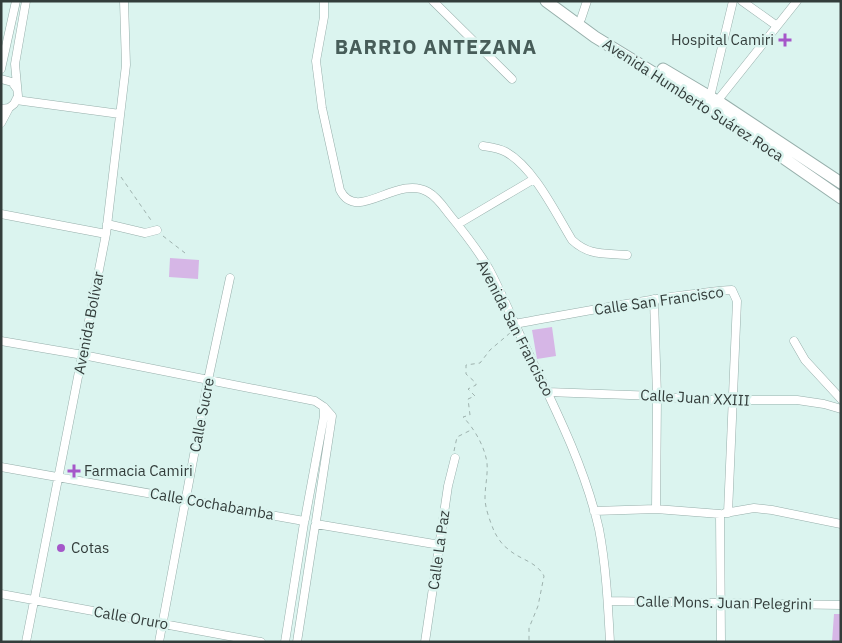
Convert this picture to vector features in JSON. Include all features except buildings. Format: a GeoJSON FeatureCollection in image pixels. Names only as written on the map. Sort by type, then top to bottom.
{"type":"FeatureCollection","features":[{"type":"Feature","properties":{"kind":"main road","name":"Avenida Humberto Suárez Roca"},"geometry":{"type":"LineString","coordinates":[[546,1],[595,37],[797,152],[841,183]]}},
{"type":"Feature","properties":{"kind":"main road","name":"Avenida Humberto Suárez Roca"},"geometry":{"type":"LineString","coordinates":[[556,1],[598,31],[711,103],[841,198]]}},
{"type":"Feature","properties":{"kind":"street"},"geometry":{"type":"LineString","coordinates":[[1,69],[16,1]]}},
{"type":"Feature","properties":{"kind":"street"},"geometry":{"type":"LineString","coordinates":[[16,100],[15,64],[26,1]]}},
{"type":"Feature","properties":{"kind":"street","name":"Avenida Bolívar"},"geometry":{"type":"LineString","coordinates":[[26,642],[106,234],[126,65],[124,1]]}},
{"type":"Feature","properties":{"kind":"street","name":"Avenida San Francisco"},"geometry":{"type":"LineString","coordinates":[[324,1],[324,17],[316,61],[322,108],[340,190],[344,198],[349,201],[361,202],[381,198],[408,187],[419,188],[430,193],[458,224],[488,268],[547,392],[586,483],[599,530],[608,601],[610,642]]}},
{"type":"Feature","properties":{"kind":"street"},"geometry":{"type":"LineString","coordinates":[[433,1],[512,79]]}},
{"type":"Feature","properties":{"kind":"street"},"geometry":{"type":"LineString","coordinates":[[581,19],[587,1]]}},
{"type":"Feature","properties":{"kind":"street"},"geometry":{"type":"LineString","coordinates":[[742,1],[777,26]]}},
{"type":"Feature","properties":{"kind":"street"},"geometry":{"type":"LineString","coordinates":[[711,103],[797,1]]}},
{"type":"Feature","properties":{"kind":"street"},"geometry":{"type":"LineString","coordinates":[[711,103],[731,2]]}},
{"type":"Feature","properties":{"kind":"street"},"geometry":{"type":"LineString","coordinates":[[1,79],[12,82],[17,91]]}},
{"type":"Feature","properties":{"kind":"street"},"geometry":{"type":"LineString","coordinates":[[1,123],[5,108],[16,100],[120,114]]}},
{"type":"Feature","properties":{"kind":"street"},"geometry":{"type":"LineString","coordinates":[[483,146],[506,152],[520,164],[534,179],[572,240],[579,247],[590,252],[627,255]]}},
{"type":"Feature","properties":{"kind":"street"},"geometry":{"type":"LineString","coordinates":[[458,224],[534,179]]}},
{"type":"Feature","properties":{"kind":"street"},"geometry":{"type":"LineString","coordinates":[[1,214],[106,234]]}},
{"type":"Feature","properties":{"kind":"street"},"geometry":{"type":"LineString","coordinates":[[107,224],[145,233],[158,230]]}},
{"type":"Feature","properties":{"kind":"street","name":"Calle Sucre"},"geometry":{"type":"LineString","coordinates":[[159,642],[208,380],[230,278]]}},
{"type":"Feature","properties":{"kind":"street","name":"Calle San Francisco"},"geometry":{"type":"LineString","coordinates":[[516,326],[654,299],[692,295],[716,290],[732,290],[737,300],[728,513]]}},
{"type":"Feature","properties":{"kind":"street"},"geometry":{"type":"LineString","coordinates":[[654,299],[657,396],[656,509]]}},
{"type":"Feature","properties":{"kind":"street"},"geometry":{"type":"LineString","coordinates":[[1,341],[308,399],[324,406],[332,416],[296,642]]}},
{"type":"Feature","properties":{"kind":"street"},"geometry":{"type":"LineString","coordinates":[[794,341],[804,360],[841,399]]}},
{"type":"Feature","properties":{"kind":"street","name":"Calle Juan XXIII"},"geometry":{"type":"LineString","coordinates":[[547,392],[657,396],[701,400],[797,400],[841,409]]}},
{"type":"Feature","properties":{"kind":"street"},"geometry":{"type":"LineString","coordinates":[[292,642],[286,642],[304,521],[324,416],[324,406]]}},
{"type":"Feature","properties":{"kind":"street","name":"Calle La Paz"},"geometry":{"type":"LineString","coordinates":[[425,642],[448,486],[455,458]]}},
{"type":"Feature","properties":{"kind":"street","name":"Calle Cochabamba"},"geometry":{"type":"LineString","coordinates":[[1,467],[304,521],[309,529],[316,524]]}},
{"type":"Feature","properties":{"kind":"street"},"geometry":{"type":"LineString","coordinates":[[594,511],[656,509],[720,514],[754,508],[841,524]]}},
{"type":"Feature","properties":{"kind":"street"},"geometry":{"type":"LineString","coordinates":[[720,514],[721,642]]}},
{"type":"Feature","properties":{"kind":"street"},"geometry":{"type":"LineString","coordinates":[[316,524],[440,545]]}},
{"type":"Feature","properties":{"kind":"street","name":"Calle Oruro"},"geometry":{"type":"LineString","coordinates":[[1,594],[261,642]]}},
{"type":"Feature","properties":{"kind":"street","name":"Calle Mons. Juan Pelegrini"},"geometry":{"type":"LineString","coordinates":[[608,601],[841,606]]}},
{"type":"Feature","properties":{"kind":"path"},"geometry":{"type":"LineString","coordinates":[[113,170],[126,182],[158,230],[185,253]]}},
{"type":"Feature","properties":{"kind":"path"},"geometry":{"type":"LineString","coordinates":[[516,326],[490,350],[480,363],[466,365],[466,374],[476,385],[468,389],[475,396],[468,399],[470,415],[463,416],[472,426],[486,458],[484,500],[494,531],[506,548],[535,564],[544,576],[538,606],[529,628],[529,642]]}},
{"type":"Feature","properties":{"kind":"path"},"geometry":{"type":"LineString","coordinates":[[455,458],[454,447],[457,437],[472,429]]}},
{"type":"Feature","properties":{"kind":"shaded area"},"geometry":{"type":"Polygon","coordinates":[[[170,258],[199,260],[198,279],[169,277],[170,258]]]}},
{"type":"Feature","properties":{"kind":"shaded area"},"geometry":{"type":"Polygon","coordinates":[[[552,327],[556,356],[537,359],[532,330],[552,327]]]}},
{"type":"Feature","properties":{"kind":"shaded area"},"geometry":{"type":"Polygon","coordinates":[[[834,614],[841,614],[841,642],[832,642],[834,614]]]}},
{"type":"Feature","properties":{"kind":"place","name":"Hospital Camiri"},"geometry":{"type":"Point","coordinates":[785,40]}},
{"type":"Feature","properties":{"kind":"place","name":"Farmacia Camiri"},"geometry":{"type":"Point","coordinates":[74,471]}},
{"type":"Feature","properties":{"kind":"place","name":"Cotas"},"geometry":{"type":"Point","coordinates":[61,548]}},
{"type":"Feature","properties":{"kind":"district","name":"BARRIO ANTEZANA"},"geometry":{"type":"Point","coordinates":[436,47]}}]}
